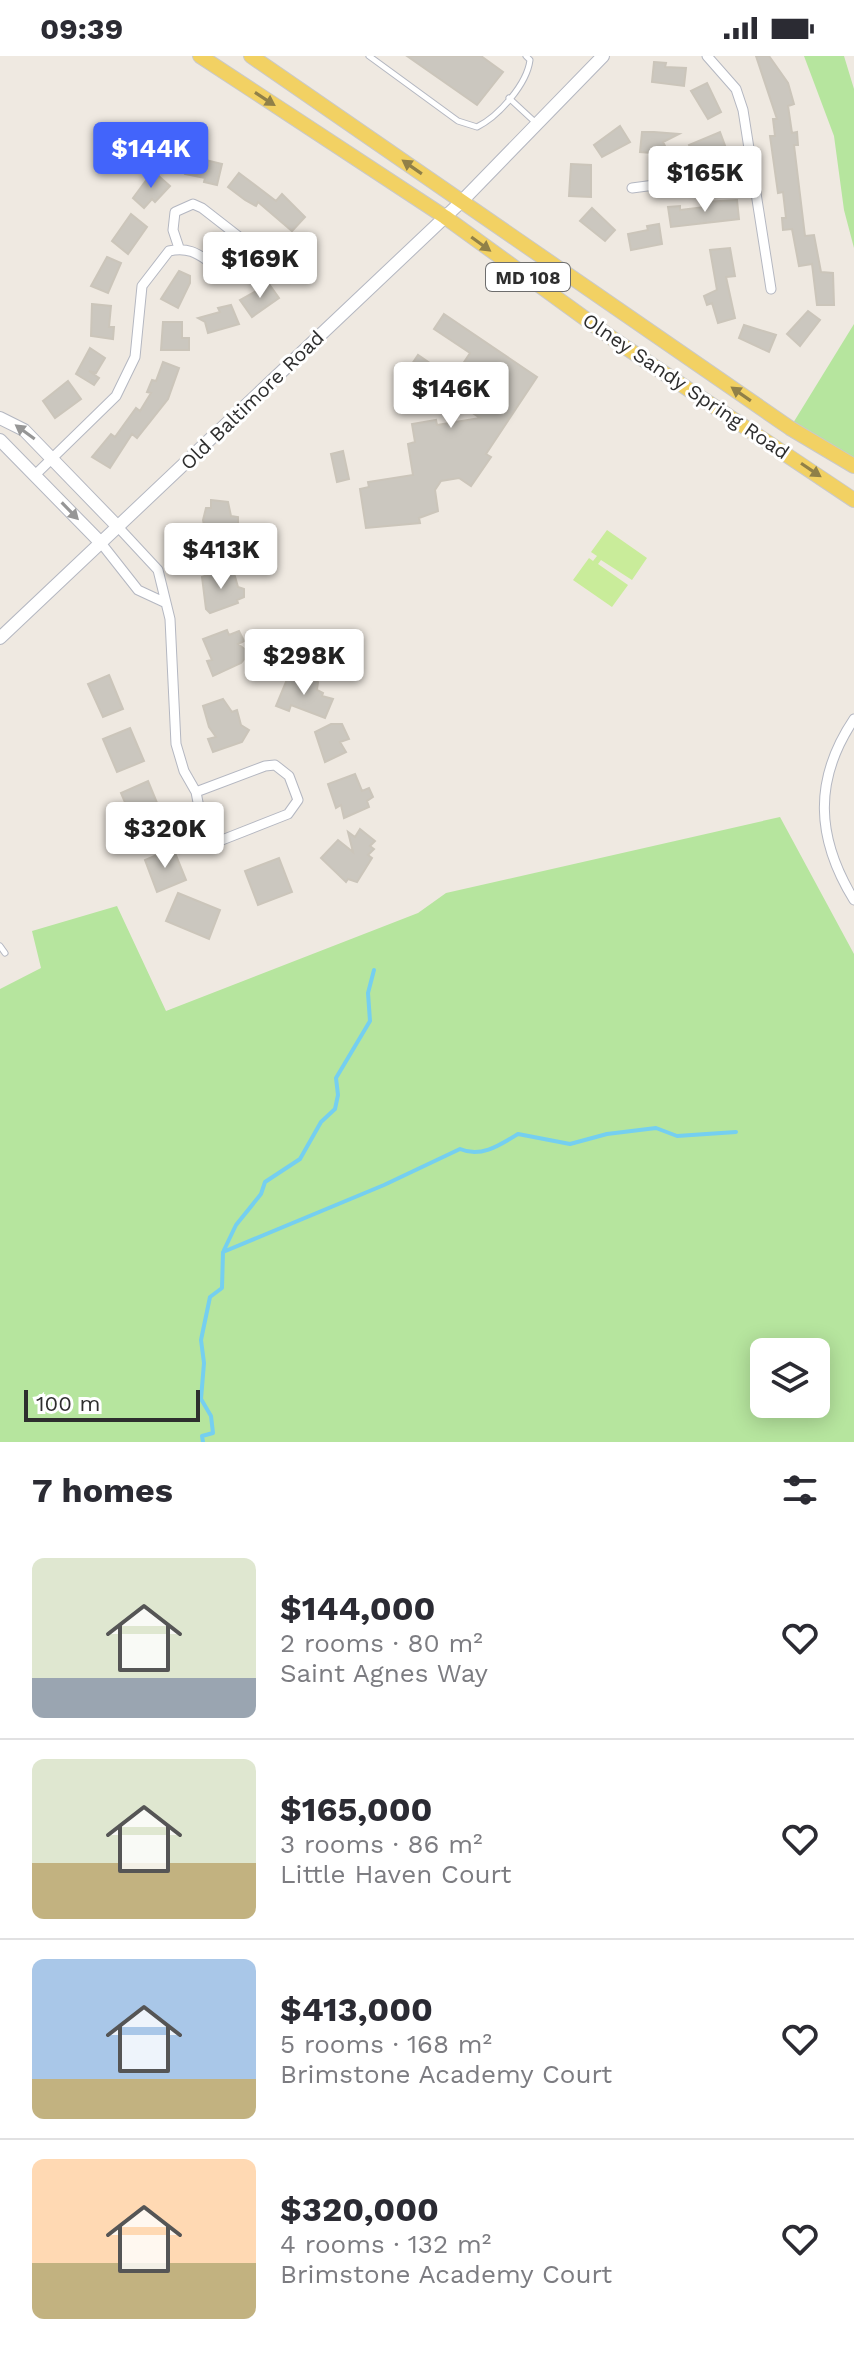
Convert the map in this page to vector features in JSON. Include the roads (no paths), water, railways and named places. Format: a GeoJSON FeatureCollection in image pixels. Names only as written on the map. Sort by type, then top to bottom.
{"type":"FeatureCollection","features":[{"type":"Feature","properties":{"kind":"main road","name":"Olney Sandy Spring Road"},"geometry":{"type":"LineString","coordinates":[[200,56],[445,217],[616,341],[854,500]]}},
{"type":"Feature","properties":{"kind":"main road","name":"Olney Sandy Spring Road"},"geometry":{"type":"LineString","coordinates":[[251,56],[790,428],[854,466]]}},
{"type":"Feature","properties":{"kind":"street","name":"Old Baltimore Road"},"geometry":{"type":"LineString","coordinates":[[0,638],[462,201],[603,56]]}},
{"type":"Feature","properties":{"kind":"street"},"geometry":{"type":"LineString","coordinates":[[707,56],[736,89],[743,110],[771,289]]}},
{"type":"Feature","properties":{"kind":"street"},"geometry":{"type":"LineString","coordinates":[[632,188],[752,172]]}},
{"type":"Feature","properties":{"kind":"street"},"geometry":{"type":"LineString","coordinates":[[35,475],[116,396],[126,381],[140,333],[138,299],[142,286],[169,251],[179,248],[200,253],[212,265],[236,273],[246,265],[249,256],[247,243],[193,204],[175,212],[172,220],[179,248]]}},
{"type":"Feature","properties":{"kind":"street"},"geometry":{"type":"LineString","coordinates":[[0,418],[24,430],[53,457],[158,570],[170,619],[176,744],[184,771],[196,792],[202,823],[222,840],[288,814],[298,800],[289,776],[275,765],[196,792]]}},
{"type":"Feature","properties":{"kind":"street"},"geometry":{"type":"LineString","coordinates":[[0,440],[101,543],[138,590],[166,603]]}},
{"type":"Feature","properties":{"kind":"street"},"geometry":{"type":"LineString","coordinates":[[854,719],[839,742],[831,765],[824,808],[829,847],[854,900]]}},
{"type":"Feature","properties":{"kind":"lane"},"geometry":{"type":"LineString","coordinates":[[369,56],[468,126],[477,127],[509,98],[529,69],[530,60],[526,56]]}},
{"type":"Feature","properties":{"kind":"lane"},"geometry":{"type":"LineString","coordinates":[[509,98],[537,124]]}},
{"type":"Feature","properties":{"kind":"lane"},"geometry":{"type":"LineString","coordinates":[[0,946],[5,953]]}},
{"type":"Feature","properties":{"kind":"waterway"},"geometry":{"type":"LineString","coordinates":[[224,1250],[236,1225],[261,1194],[265,1182],[300,1159],[321,1122],[335,1109],[338,1095],[336,1078],[370,1021],[368,993],[374,970]]}},
{"type":"Feature","properties":{"kind":"waterway"},"geometry":{"type":"LineString","coordinates":[[203,1442],[202,1436],[213,1433],[211,1416],[201,1399],[204,1363],[201,1340],[210,1297],[222,1288],[223,1252],[384,1185],[460,1149],[483,1151],[518,1134],[570,1144],[607,1134],[656,1128],[677,1136],[736,1132]]}}]}
